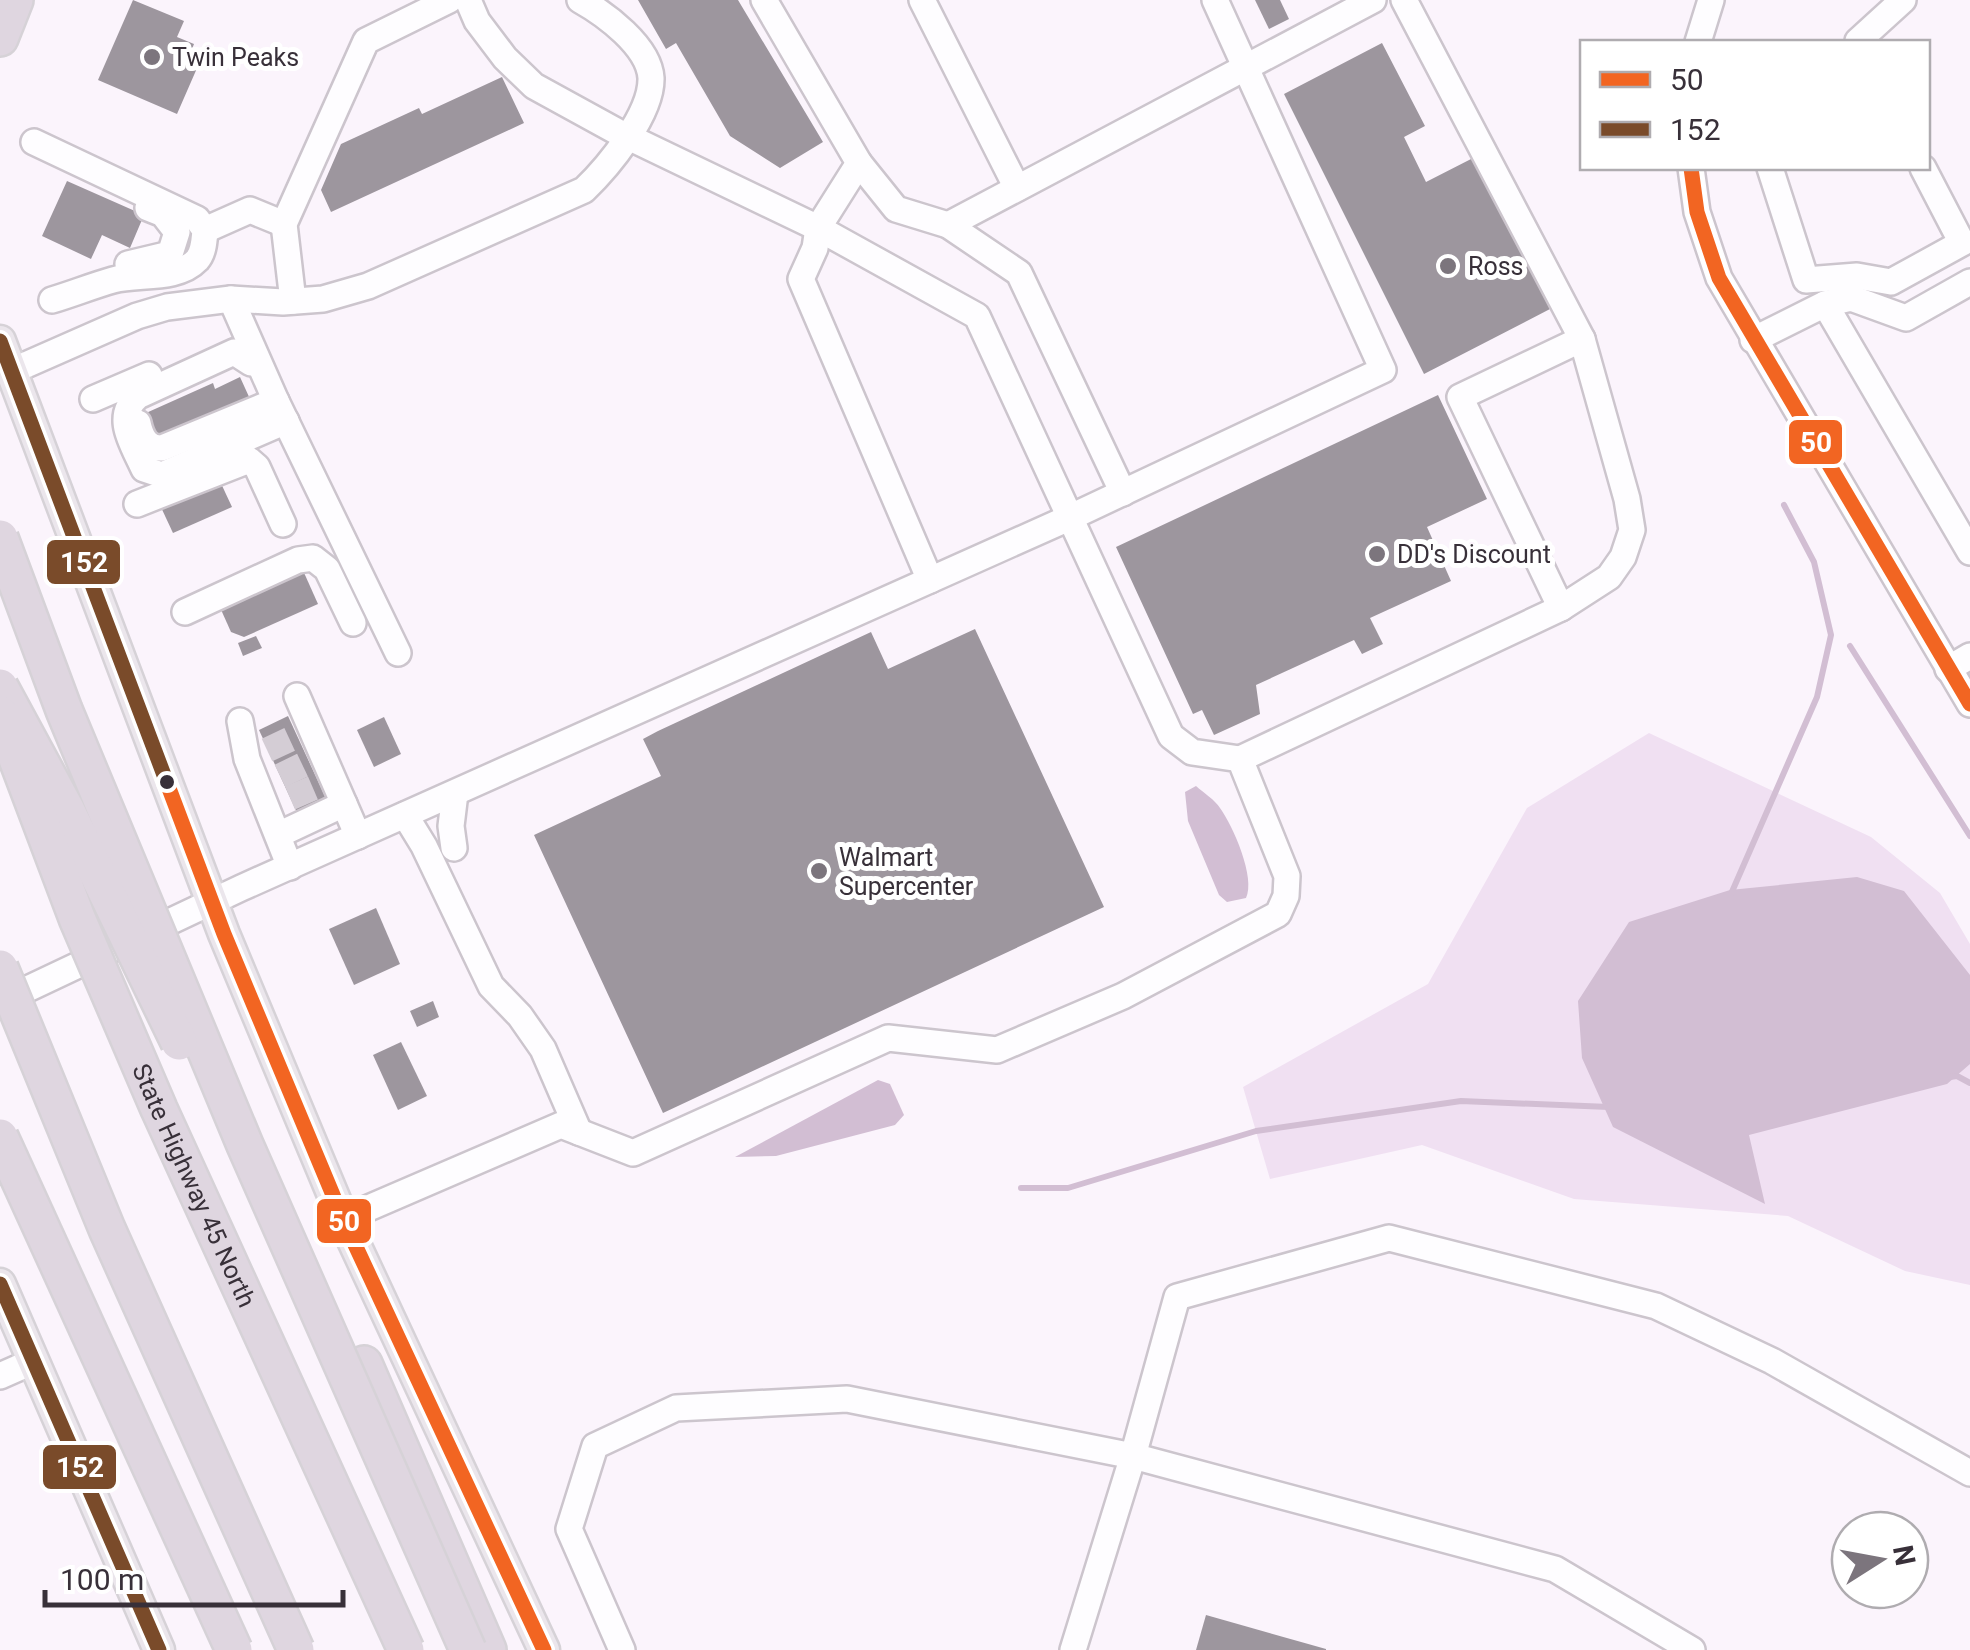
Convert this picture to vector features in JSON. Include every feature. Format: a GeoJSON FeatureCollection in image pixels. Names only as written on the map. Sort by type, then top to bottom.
{"type":"FeatureCollection","features":[{"type":"Feature","properties":{"kind":"highway"},"geometry":{"type":"LineString","coordinates":[[0,38],[15,0]]}},
{"type":"Feature","properties":{"kind":"highway"},"geometry":{"type":"LineString","coordinates":[[0,538],[64,710],[230,1109],[468,1650]]}},
{"type":"Feature","properties":{"kind":"highway"},"geometry":{"type":"LineString","coordinates":[[0,686],[66,809],[219,1119],[364,1364],[488,1650]]}},
{"type":"Feature","properties":{"kind":"highway","name":"State Highway 45 North"},"geometry":{"type":"LineString","coordinates":[[0,714],[77,918],[152,1092],[406,1650]]}},
{"type":"Feature","properties":{"kind":"highway"},"geometry":{"type":"LineString","coordinates":[[0,968],[106,1229],[296,1650]]}},
{"type":"Feature","properties":{"kind":"highway"},"geometry":{"type":"LineString","coordinates":[[0,1134],[141,1469],[225,1650]]}},
{"type":"Feature","properties":{"kind":"highway"},"geometry":{"type":"LineString","coordinates":[[0,1134],[234,1650]]}},
{"type":"Feature","properties":{"kind":"main road"},"geometry":{"type":"LineString","coordinates":[[0,341],[212,903],[343,1219],[544,1650]]}},
{"type":"Feature","properties":{"kind":"main road"},"geometry":{"type":"LineString","coordinates":[[0,1284],[159,1650]]}},
{"type":"Feature","properties":{"kind":"street"},"geometry":{"type":"LineString","coordinates":[[293,301],[284,224],[366,40],[448,0]]}},
{"type":"Feature","properties":{"kind":"street"},"geometry":{"type":"LineString","coordinates":[[468,0],[504,58],[534,86],[627,136],[818,228],[978,316],[1171,736],[1192,752],[1240,759],[1560,608],[1609,577],[1623,556],[1632,530],[1627,499],[1582,339],[1404,0]]}},
{"type":"Feature","properties":{"kind":"street"},"geometry":{"type":"LineString","coordinates":[[12,371],[137,316],[167,307],[231,299],[323,298],[368,286],[584,190],[609,166],[627,136],[644,105],[651,77],[640,52],[609,16],[580,0]]}},
{"type":"Feature","properties":{"kind":"street"},"geometry":{"type":"LineString","coordinates":[[764,0],[860,164],[896,208],[948,225],[1018,273],[1123,493]]}},
{"type":"Feature","properties":{"kind":"street"},"geometry":{"type":"LineString","coordinates":[[922,0],[1017,188]]}},
{"type":"Feature","properties":{"kind":"street"},"geometry":{"type":"LineString","coordinates":[[0,1002],[290,866],[1071,517],[1383,370],[1215,0]]}},
{"type":"Feature","properties":{"kind":"street"},"geometry":{"type":"LineString","coordinates":[[948,225],[1373,0]]}},
{"type":"Feature","properties":{"kind":"street"},"geometry":{"type":"LineString","coordinates":[[1699,40],[1711,0]]}},
{"type":"Feature","properties":{"kind":"street"},"geometry":{"type":"LineString","coordinates":[[1859,40],[1904,0]]}},
{"type":"Feature","properties":{"kind":"street"},"geometry":{"type":"LineString","coordinates":[[32,147],[197,219],[205,230],[204,248],[186,267],[50,295],[110,268],[170,254],[177,232],[163,214],[32,147]]}},
{"type":"Feature","properties":{"kind":"street"},"geometry":{"type":"LineString","coordinates":[[860,164],[818,228],[816,248],[801,279],[930,580]]}},
{"type":"Feature","properties":{"kind":"street"},"geometry":{"type":"LineString","coordinates":[[1691,170],[1697,212],[1719,278],[1753,340],[1959,662],[1970,704]]}},
{"type":"Feature","properties":{"kind":"street"},"geometry":{"type":"LineString","coordinates":[[1771,170],[1806,280],[1857,276],[1891,282],[1962,243],[1924,170]]}},
{"type":"Feature","properties":{"kind":"street"},"geometry":{"type":"LineString","coordinates":[[205,230],[250,210],[284,224]]}},
{"type":"Feature","properties":{"kind":"street"},"geometry":{"type":"LineString","coordinates":[[1753,340],[1825,304],[1851,298],[1906,318],[1970,282]]}},
{"type":"Feature","properties":{"kind":"street"},"geometry":{"type":"LineString","coordinates":[[231,299],[258,370],[398,653]]}},
{"type":"Feature","properties":{"kind":"street"},"geometry":{"type":"LineString","coordinates":[[1825,304],[1970,552]]}},
{"type":"Feature","properties":{"kind":"street"},"geometry":{"type":"LineString","coordinates":[[93,399],[244,330]]}},
{"type":"Feature","properties":{"kind":"street"},"geometry":{"type":"LineString","coordinates":[[1560,608],[1460,398],[1582,339]]}},
{"type":"Feature","properties":{"kind":"street"},"geometry":{"type":"LineString","coordinates":[[258,370],[234,364],[141,407],[137,417],[147,443],[155,449],[162,448],[281,411]]}},
{"type":"Feature","properties":{"kind":"street"},"geometry":{"type":"LineString","coordinates":[[137,504],[249,460],[258,468],[283,524]]}},
{"type":"Feature","properties":{"kind":"street"},"geometry":{"type":"LineString","coordinates":[[185,612],[298,560],[314,558],[327,568],[353,624]]}},
{"type":"Feature","properties":{"kind":"street"},"geometry":{"type":"LineString","coordinates":[[298,696],[305,733],[358,836]]}},
{"type":"Feature","properties":{"kind":"street"},"geometry":{"type":"LineString","coordinates":[[240,722],[274,793],[278,835],[290,866]]}},
{"type":"Feature","properties":{"kind":"street"},"geometry":{"type":"LineString","coordinates":[[343,1219],[561,1125],[633,1153],[888,1038],[997,1050],[1123,996],[1278,914],[1286,896],[1287,876],[1240,759]]}},
{"type":"Feature","properties":{"kind":"street"},"geometry":{"type":"LineString","coordinates":[[454,848],[451,826],[455,793]]}},
{"type":"Feature","properties":{"kind":"street"},"geometry":{"type":"LineString","coordinates":[[278,835],[344,804]]}},
{"type":"Feature","properties":{"kind":"street"},"geometry":{"type":"LineString","coordinates":[[404,815],[424,846],[491,986],[520,1016],[543,1050],[579,1132]]}},
{"type":"Feature","properties":{"kind":"street"},"geometry":{"type":"LineString","coordinates":[[1073,1650],[1177,1297],[1389,1238],[1656,1306],[1772,1360],[1970,1473]]}},
{"type":"Feature","properties":{"kind":"street"},"geometry":{"type":"LineString","coordinates":[[0,1376],[34,1361]]}},
{"type":"Feature","properties":{"kind":"street"},"geometry":{"type":"LineString","coordinates":[[622,1650],[568,1529],[594,1446],[676,1408],[846,1399],[1133,1456],[1555,1569],[1692,1650]]}},
{"type":"Feature","properties":{"kind":"shaded area"},"geometry":{"type":"Polygon","coordinates":[[[1649,733],[1871,837],[1940,893],[1970,944],[1970,1285],[1905,1271],[1788,1216],[1574,1199],[1422,1145],[1270,1179],[1243,1087],[1428,984],[1527,808],[1649,733]]]}},
{"type":"Feature","properties":{"kind":"shaded area"},"geometry":{"type":"Polygon","coordinates":[[[1196,786],[1218,805],[1237,839],[1248,878],[1246,898],[1227,902],[1219,895],[1188,821],[1185,792],[1196,786]]]}},
{"type":"Feature","properties":{"kind":"shaded area"},"geometry":{"type":"Polygon","coordinates":[[[1857,877],[1904,891],[1970,975],[1970,1064],[1947,1084],[1749,1135],[1765,1204],[1613,1127],[1582,1058],[1578,1001],[1629,922],[1730,890],[1857,877]]]}},
{"type":"Feature","properties":{"kind":"shaded area"},"geometry":{"type":"Polygon","coordinates":[[[878,1080],[890,1084],[904,1115],[895,1125],[776,1156],[735,1157],[878,1080]]]}},
{"type":"Feature","properties":{"kind":"building","name":"Twin Peaks"},"geometry":{"type":"Polygon","coordinates":[[[133,0],[184,21],[177,37],[194,44],[190,54],[201,59],[177,114],[98,80],[133,0]]]}},
{"type":"Feature","properties":{"kind":"building"},"geometry":{"type":"Polygon","coordinates":[[[638,0],[738,0],[823,142],[780,168],[730,136],[676,43],[666,49],[638,0]]]}},
{"type":"Feature","properties":{"kind":"building"},"geometry":{"type":"Polygon","coordinates":[[[1255,0],[1280,0],[1289,19],[1269,29],[1255,0]]]}},
{"type":"Feature","properties":{"kind":"building","name":"Ross"},"geometry":{"type":"Polygon","coordinates":[[[1382,43],[1425,126],[1404,137],[1426,182],[1473,158],[1550,309],[1424,374],[1284,94],[1382,43]]]}},
{"type":"Feature","properties":{"kind":"building"},"geometry":{"type":"Polygon","coordinates":[[[502,77],[524,123],[331,212],[321,190],[341,144],[419,108],[422,114],[502,77]]]}},
{"type":"Feature","properties":{"kind":"building"},"geometry":{"type":"Polygon","coordinates":[[[67,181],[144,215],[130,248],[102,235],[91,259],[42,236],[67,181]]]}},
{"type":"Feature","properties":{"kind":"building"},"geometry":{"type":"Polygon","coordinates":[[[240,377],[250,399],[157,438],[146,413],[213,383],[215,389],[240,377]]]}},
{"type":"Feature","properties":{"kind":"building"},"geometry":{"type":"Polygon","coordinates":[[[1438,395],[1487,499],[1427,527],[1451,581],[1370,618],[1383,644],[1362,654],[1354,640],[1256,685],[1260,714],[1214,735],[1202,710],[1193,714],[1116,547],[1438,395]]]}},
{"type":"Feature","properties":{"kind":"building"},"geometry":{"type":"Polygon","coordinates":[[[218,477],[232,507],[173,533],[159,503],[218,477]]]}},
{"type":"Feature","properties":{"kind":"building"},"geometry":{"type":"Polygon","coordinates":[[[301,566],[318,604],[244,637],[231,632],[218,603],[301,566]]]}},
{"type":"Feature","properties":{"kind":"building","name":"Walmart Supercenter"},"geometry":{"type":"Polygon","coordinates":[[[975,629],[1104,907],[663,1113],[534,835],[661,776],[643,739],[658,731],[871,632],[888,669],[975,629]]]}},
{"type":"Feature","properties":{"kind":"building"},"geometry":{"type":"Polygon","coordinates":[[[256,636],[262,648],[243,656],[238,643],[256,636]]]}},
{"type":"Feature","properties":{"kind":"building"},"geometry":{"type":"Polygon","coordinates":[[[288,716],[329,805],[300,819],[259,730],[288,716]]]}},
{"type":"Feature","properties":{"kind":"building"},"geometry":{"type":"Polygon","coordinates":[[[384,717],[401,754],[374,767],[357,730],[384,717]]]}},
{"type":"Feature","properties":{"kind":"building"},"geometry":{"type":"Polygon","coordinates":[[[376,908],[400,964],[354,985],[329,929],[376,908]]]}},
{"type":"Feature","properties":{"kind":"building"},"geometry":{"type":"Polygon","coordinates":[[[433,1001],[439,1017],[417,1027],[410,1011],[433,1001]]]}},
{"type":"Feature","properties":{"kind":"building"},"geometry":{"type":"Polygon","coordinates":[[[401,1042],[427,1096],[398,1110],[373,1055],[401,1042]]]}},
{"type":"Feature","properties":{"kind":"building"},"geometry":{"type":"Polygon","coordinates":[[[1206,1615],[1326,1649],[1326,1650],[1196,1650],[1206,1615]]]}},
{"type":"Feature","properties":{"kind":"waterway"},"geometry":{"type":"LineString","coordinates":[[1731,894],[1817,697],[1831,635],[1814,562],[1784,505]]}},
{"type":"Feature","properties":{"kind":"waterway"},"geometry":{"type":"LineString","coordinates":[[1850,646],[1970,836]]}},
{"type":"Feature","properties":{"kind":"waterway"},"geometry":{"type":"LineString","coordinates":[[1950,1077],[1970,1083]]}},
{"type":"Feature","properties":{"kind":"waterway"},"geometry":{"type":"LineString","coordinates":[[1021,1188],[1068,1188],[1256,1131],[1461,1101],[1609,1107]]}},
{"type":"Feature","properties":{"kind":"tunnel"},"geometry":{"type":"LineString","coordinates":[[267,750],[297,736]]}},
{"type":"Feature","properties":{"kind":"tunnel"},"geometry":{"type":"LineString","coordinates":[[280,776],[309,762]]}},
{"type":"Feature","properties":{"kind":"tunnel"},"geometry":{"type":"LineString","coordinates":[[290,798],[320,785]]}},
{"type":"Feature","properties":{"kind":"transit line","name":"50"},"geometry":{"type":"LineString","coordinates":[[1691,170],[1697,212],[1719,278],[1970,704]]}},
{"type":"Feature","properties":{"kind":"transit line","name":"152"},"geometry":{"type":"LineString","coordinates":[[0,341],[167,783]]}},
{"type":"Feature","properties":{"kind":"transit line","name":"50"},"geometry":{"type":"LineString","coordinates":[[167,783],[224,934],[343,1219],[544,1650]]}},
{"type":"Feature","properties":{"kind":"transit line","name":"152"},"geometry":{"type":"LineString","coordinates":[[0,1284],[159,1650]]}},
{"type":"Feature","properties":{"kind":"place","name":"Twin Peaks"},"geometry":{"type":"Point","coordinates":[152,57]}},
{"type":"Feature","properties":{"kind":"place","name":"Ross"},"geometry":{"type":"Point","coordinates":[1448,266]}},
{"type":"Feature","properties":{"kind":"place","name":"DD's Discount"},"geometry":{"type":"Point","coordinates":[1377,554]}},
{"type":"Feature","properties":{"kind":"place","name":"Walmart Supercenter"},"geometry":{"type":"Point","coordinates":[819,871]}}]}
